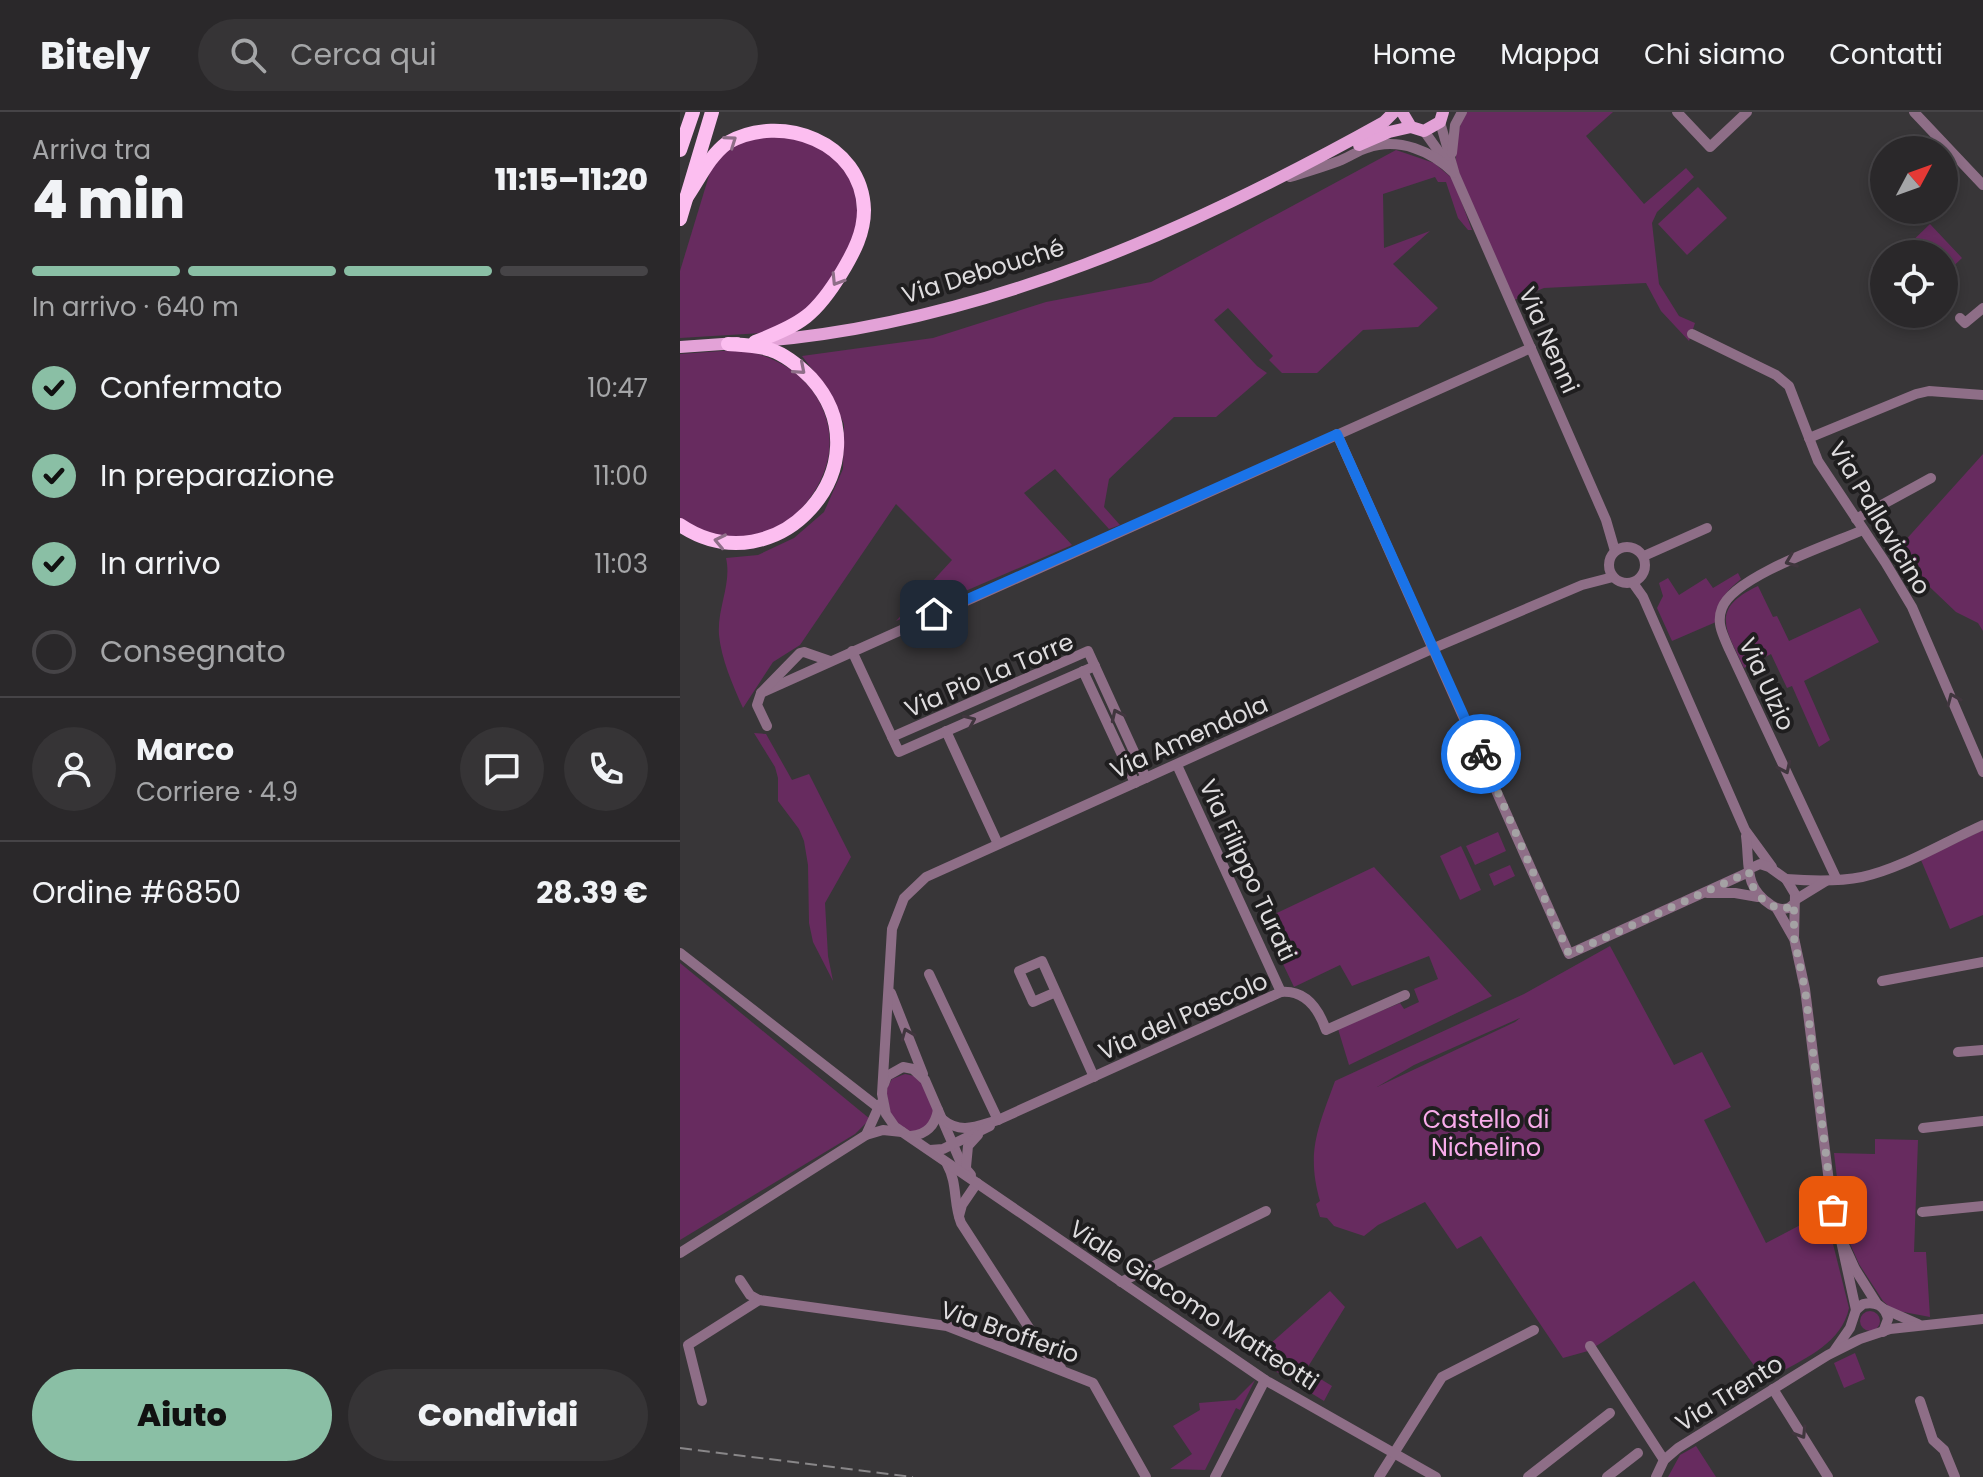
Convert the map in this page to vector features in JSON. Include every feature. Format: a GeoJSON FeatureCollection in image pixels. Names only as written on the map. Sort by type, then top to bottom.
{"type":"FeatureCollection","features":[{"type":"Feature","properties":{"kind":"highway"},"geometry":{"type":"LineString","coordinates":[[680,150],[693,112]]}},
{"type":"Feature","properties":{"kind":"highway"},"geometry":{"type":"LineString","coordinates":[[680,219],[712,112]]}},
{"type":"Feature","properties":{"kind":"highway"},"geometry":{"type":"LineString","coordinates":[[684,201],[718,151],[740,134],[763,125],[788,125],[822,137],[842,155],[860,185],[864,211],[860,237],[854,252],[816,309],[798,324],[755,342]]}},
{"type":"Feature","properties":{"kind":"highway"},"geometry":{"type":"LineString","coordinates":[[680,525],[709,539],[735,544],[773,536],[796,524],[815,505],[834,467],[834,424],[816,384],[781,354],[759,347],[728,344]]}},
{"type":"Feature","properties":{"kind":"main road","name":"Via Debouché"},"geometry":{"type":"LineString","coordinates":[[1286,177],[1384,122],[1394,112]]}},
{"type":"Feature","properties":{"kind":"main road"},"geometry":{"type":"LineString","coordinates":[[1402,112],[1411,127],[1424,131],[1442,117]]}},
{"type":"Feature","properties":{"kind":"main road","name":"Via Debouché"},"geometry":{"type":"LineString","coordinates":[[680,347],[755,342],[876,325],[1028,286],[1181,226],[1368,140],[1411,127]]}},
{"type":"Feature","properties":{"kind":"street","name":"Via Nenni"},"geometry":{"type":"LineString","coordinates":[[1455,175],[1451,148],[1455,125],[1462,112]]}},
{"type":"Feature","properties":{"kind":"street"},"geometry":{"type":"LineString","coordinates":[[1677,112],[1710,147],[1747,112]]}},
{"type":"Feature","properties":{"kind":"street"},"geometry":{"type":"LineString","coordinates":[[1914,112],[1983,185]]}},
{"type":"Feature","properties":{"kind":"street","name":"Via Nenni"},"geometry":{"type":"LineString","coordinates":[[1442,117],[1455,175],[1606,520],[1615,551]]}},
{"type":"Feature","properties":{"kind":"street","name":"Via Nenni"},"geometry":{"type":"LineString","coordinates":[[1424,131],[1455,175]]}},
{"type":"Feature","properties":{"kind":"street"},"geometry":{"type":"LineString","coordinates":[[1286,177],[1340,161],[1368,147],[1397,145],[1422,151],[1442,162],[1455,175]]}},
{"type":"Feature","properties":{"kind":"street"},"geometry":{"type":"LineString","coordinates":[[1960,318],[1965,323],[1983,308]]}},
{"type":"Feature","properties":{"kind":"street","name":"Via Pallavicino"},"geometry":{"type":"LineString","coordinates":[[1692,334],[1782,379],[1793,394],[1818,461],[1912,607],[1983,772]]}},
{"type":"Feature","properties":{"kind":"street"},"geometry":{"type":"LineString","coordinates":[[761,693],[1531,348]]}},
{"type":"Feature","properties":{"kind":"street"},"geometry":{"type":"LineString","coordinates":[[1809,438],[1916,394],[1929,391],[1983,395]]}},
{"type":"Feature","properties":{"kind":"street"},"geometry":{"type":"LineString","coordinates":[[1337,434],[1569,954],[1705,893],[1760,864],[1776,871]]}},
{"type":"Feature","properties":{"kind":"street"},"geometry":{"type":"LineString","coordinates":[[1856,519],[1931,478]]}},
{"type":"Feature","properties":{"kind":"street","name":"Via Nenni"},"geometry":{"type":"LineString","coordinates":[[1606,520],[1628,546]]}},
{"type":"Feature","properties":{"kind":"street"},"geometry":{"type":"LineString","coordinates":[[1644,556],[1707,528]]}},
{"type":"Feature","properties":{"kind":"street","name":"Via Ulzio"},"geometry":{"type":"LineString","coordinates":[[1832,880],[1720,629],[1720,617],[1727,599],[1752,580],[1775,567],[1863,530]]}},
{"type":"Feature","properties":{"kind":"street"},"geometry":{"type":"LineString","coordinates":[[1628,546],[1644,556],[1645,566],[1636,581],[1619,582],[1613,577],[1609,564],[1615,551],[1628,546]]}},
{"type":"Feature","properties":{"kind":"street","name":"Via Amendola"},"geometry":{"type":"LineString","coordinates":[[1582,585],[1609,564]]}},
{"type":"Feature","properties":{"kind":"street","name":"Via Amendola"},"geometry":{"type":"LineString","coordinates":[[883,1089],[892,929],[904,898],[926,877],[1434,648],[1582,585],[1613,577]]}},
{"type":"Feature","properties":{"kind":"street"},"geometry":{"type":"LineString","coordinates":[[1636,581],[1745,830],[1763,857],[1793,888],[1794,938],[1805,989],[1837,1230],[1857,1330],[1870,1337],[1920,1325],[1983,1319]]}},
{"type":"Feature","properties":{"kind":"street"},"geometry":{"type":"LineString","coordinates":[[852,651],[892,737]]}},
{"type":"Feature","properties":{"kind":"street","name":"Via Pio La Torre"},"geometry":{"type":"LineString","coordinates":[[1095,666],[899,752],[892,737],[1088,651],[1095,666],[1146,778]]}},
{"type":"Feature","properties":{"kind":"street"},"geometry":{"type":"LineString","coordinates":[[767,726],[757,705],[761,693],[804,652],[830,661]]}},
{"type":"Feature","properties":{"kind":"street"},"geometry":{"type":"LineString","coordinates":[[788,666],[788,675],[795,677]]}},
{"type":"Feature","properties":{"kind":"street","name":"Via Pio La Torre"},"geometry":{"type":"LineString","coordinates":[[1083,671],[1135,783]]}},
{"type":"Feature","properties":{"kind":"street","name":"Via Pio La Torre"},"geometry":{"type":"LineString","coordinates":[[946,731],[998,844]]}},
{"type":"Feature","properties":{"kind":"street","name":"Via Filippo Turati"},"geometry":{"type":"LineString","coordinates":[[1177,765],[1281,992]]}},
{"type":"Feature","properties":{"kind":"street"},"geometry":{"type":"LineString","coordinates":[[1786,879],[1861,877],[1887,869],[1983,825]]}},
{"type":"Feature","properties":{"kind":"street"},"geometry":{"type":"LineString","coordinates":[[1745,830],[1751,884],[1760,898]]}},
{"type":"Feature","properties":{"kind":"street"},"geometry":{"type":"LineString","coordinates":[[1777,909],[1789,908],[1832,880]]}},
{"type":"Feature","properties":{"kind":"street"},"geometry":{"type":"LineString","coordinates":[[1705,893],[1735,893],[1760,898],[1777,909],[1794,938]]}},
{"type":"Feature","properties":{"kind":"street"},"geometry":{"type":"LineString","coordinates":[[680,953],[879,1108]]}},
{"type":"Feature","properties":{"kind":"street"},"geometry":{"type":"LineString","coordinates":[[1882,981],[1983,962]]}},
{"type":"Feature","properties":{"kind":"street"},"geometry":{"type":"LineString","coordinates":[[929,974],[998,1120]]}},
{"type":"Feature","properties":{"kind":"street","name":"Via Amendola"},"geometry":{"type":"LineString","coordinates":[[889,988],[925,1080]]}},
{"type":"Feature","properties":{"kind":"street","name":"Via del Pascolo"},"geometry":{"type":"LineString","coordinates":[[940,1114],[956,1128],[966,1129],[998,1120],[1281,992],[1289,991],[1305,997],[1317,1010],[1326,1030],[1405,995]]}},
{"type":"Feature","properties":{"kind":"street","name":"Via del Pascolo"},"geometry":{"type":"LineString","coordinates":[[1056,992],[1094,1077]]}},
{"type":"Feature","properties":{"kind":"street"},"geometry":{"type":"LineString","coordinates":[[1958,1052],[1983,1050]]}},
{"type":"Feature","properties":{"kind":"street"},"geometry":{"type":"LineString","coordinates":[[866,1135],[879,1108],[887,1076],[903,1067],[913,1069],[925,1080],[953,1144],[977,1183],[962,1205],[959,1218]]}},
{"type":"Feature","properties":{"kind":"street"},"geometry":{"type":"LineString","coordinates":[[883,1089],[886,1114],[895,1127],[907,1134]]}},
{"type":"Feature","properties":{"kind":"street"},"geometry":{"type":"LineString","coordinates":[[680,1253],[866,1135],[883,1130],[907,1134],[926,1132],[940,1114]]}},
{"type":"Feature","properties":{"kind":"street","name":"Via del Pascolo"},"geometry":{"type":"LineString","coordinates":[[966,1169],[968,1146],[998,1120]]}},
{"type":"Feature","properties":{"kind":"street"},"geometry":{"type":"LineString","coordinates":[[1923,1128],[1983,1121]]}},
{"type":"Feature","properties":{"kind":"street","name":"Via del Pascolo"},"geometry":{"type":"LineString","coordinates":[[930,1150],[982,1132]]}},
{"type":"Feature","properties":{"kind":"street","name":"Viale Giacomo Matteotti"},"geometry":{"type":"LineString","coordinates":[[907,1134],[1265,1380],[1436,1477]]}},
{"type":"Feature","properties":{"kind":"street"},"geometry":{"type":"LineString","coordinates":[[944,1160],[957,1187],[955,1205],[959,1218],[1044,1351],[1067,1371]]}},
{"type":"Feature","properties":{"kind":"street"},"geometry":{"type":"LineString","coordinates":[[1922,1212],[1983,1206]]}},
{"type":"Feature","properties":{"kind":"street"},"geometry":{"type":"LineString","coordinates":[[1121,1282],[1266,1211]]}},
{"type":"Feature","properties":{"kind":"street"},"geometry":{"type":"LineString","coordinates":[[1837,1230],[1855,1269],[1888,1319],[1881,1333]]}},
{"type":"Feature","properties":{"kind":"street"},"geometry":{"type":"LineString","coordinates":[[702,1401],[688,1345],[759,1300],[750,1295],[740,1280]]}},
{"type":"Feature","properties":{"kind":"street","name":"Via Brofferio"},"geometry":{"type":"LineString","coordinates":[[759,1300],[947,1326],[1067,1371],[1093,1383],[1146,1477]]}},
{"type":"Feature","properties":{"kind":"street"},"geometry":{"type":"LineString","coordinates":[[1855,1316],[1863,1304],[1881,1306],[1920,1325]]}},
{"type":"Feature","properties":{"kind":"street","name":"Via Trento"},"geometry":{"type":"LineString","coordinates":[[1833,1352],[1855,1316]]}},
{"type":"Feature","properties":{"kind":"street"},"geometry":{"type":"LineString","coordinates":[[1379,1477],[1442,1377],[1534,1330]]}},
{"type":"Feature","properties":{"kind":"street","name":"Via Trento"},"geometry":{"type":"LineString","coordinates":[[1656,1477],[1664,1460],[1678,1448],[1833,1352],[1870,1337]]}},
{"type":"Feature","properties":{"kind":"street"},"geometry":{"type":"LineString","coordinates":[[1590,1346],[1664,1460]]}},
{"type":"Feature","properties":{"kind":"street"},"geometry":{"type":"LineString","coordinates":[[1215,1477],[1265,1380]]}},
{"type":"Feature","properties":{"kind":"street"},"geometry":{"type":"LineString","coordinates":[[1773,1389],[1828,1477]]}},
{"type":"Feature","properties":{"kind":"street"},"geometry":{"type":"LineString","coordinates":[[1920,1401],[1933,1440],[1944,1450],[1955,1477]]}},
{"type":"Feature","properties":{"kind":"street"},"geometry":{"type":"LineString","coordinates":[[1528,1477],[1610,1413]]}},
{"type":"Feature","properties":{"kind":"street"},"geometry":{"type":"LineString","coordinates":[[1607,1477],[1638,1453]]}},
{"type":"Feature","properties":{"kind":"green space"},"geometry":{"type":"Polygon","coordinates":[[[1466,112],[1613,112],[1586,136],[1644,204],[1686,168],[1694,177],[1657,212],[1652,223],[1659,284],[1679,316],[1695,323],[1689,341],[1661,311],[1646,283],[1544,288],[1514,300],[1458,173],[1456,142],[1466,112]]]}},
{"type":"Feature","properties":{"kind":"green space"},"geometry":{"type":"Polygon","coordinates":[[[787,131],[838,157],[855,189],[858,219],[851,245],[819,297],[800,317],[762,333],[680,338],[680,271],[711,169],[731,145],[787,131]]]}},
{"type":"Feature","properties":{"kind":"green space"},"geometry":{"type":"Polygon","coordinates":[[[1396,150],[1434,163],[1453,179],[1472,230],[1468,230],[1458,218],[1446,182],[1438,182],[1435,177],[1383,194],[1384,248],[1430,231],[1393,264],[1438,308],[1418,327],[1363,330],[1317,373],[1282,373],[1269,360],[1273,356],[1228,308],[1214,320],[1267,373],[1216,417],[1174,417],[1109,479],[1104,507],[1120,525],[1109,529],[1055,469],[1024,493],[1072,545],[896,621],[952,560],[896,504],[800,645],[773,662],[743,708],[720,644],[726,558],[758,555],[794,538],[824,512],[843,469],[844,424],[829,391],[802,356],[933,338],[1046,302],[1151,282],[1396,150]]]}},
{"type":"Feature","properties":{"kind":"green space"},"geometry":{"type":"Polygon","coordinates":[[[1698,187],[1727,218],[1687,255],[1658,224],[1698,187]]]}},
{"type":"Feature","properties":{"kind":"green space"},"geometry":{"type":"Polygon","coordinates":[[[1930,224],[1945,240],[1913,240],[1930,224]]]}},
{"type":"Feature","properties":{"kind":"green space"},"geometry":{"type":"Polygon","coordinates":[[[736,350],[762,355],[803,380],[818,399],[827,420],[830,443],[826,467],[814,492],[792,518],[762,533],[728,537],[708,533],[680,518],[680,354],[736,350]]]}},
{"type":"Feature","properties":{"kind":"green space"},"geometry":{"type":"Polygon","coordinates":[[[1983,454],[1983,631],[1978,623],[1956,612],[1894,553],[1983,454]]]}},
{"type":"Feature","properties":{"kind":"green space"},"geometry":{"type":"Polygon","coordinates":[[[1738,573],[1741,579],[1723,598],[1716,622],[1672,641],[1657,608],[1663,596],[1659,583],[1668,578],[1679,595],[1706,578],[1713,588],[1738,573]]]}},
{"type":"Feature","properties":{"kind":"green space"},"geometry":{"type":"Polygon","coordinates":[[[1758,586],[1789,641],[1860,608],[1879,642],[1804,681],[1830,740],[1819,747],[1792,686],[1787,688],[1771,654],[1744,668],[1732,642],[1726,621],[1727,612],[1733,603],[1758,586]]]}},
{"type":"Feature","properties":{"kind":"green space"},"geometry":{"type":"Polygon","coordinates":[[[754,733],[766,734],[792,780],[809,774],[851,857],[825,903],[828,956],[833,981],[813,942],[809,923],[808,865],[804,841],[778,801],[775,767],[754,733]]]}},
{"type":"Feature","properties":{"kind":"green space"},"geometry":{"type":"Polygon","coordinates":[[[1983,830],[1983,915],[1950,929],[1921,860],[1983,830]]]}},
{"type":"Feature","properties":{"kind":"green space"},"geometry":{"type":"Polygon","coordinates":[[[1498,832],[1506,851],[1475,865],[1466,846],[1498,832]]]}},
{"type":"Feature","properties":{"kind":"green space"},"geometry":{"type":"Polygon","coordinates":[[[1461,846],[1481,890],[1460,900],[1440,856],[1461,846]]]}},
{"type":"Feature","properties":{"kind":"green space"},"geometry":{"type":"Polygon","coordinates":[[[1510,865],[1515,876],[1494,886],[1489,874],[1510,865]]]}},
{"type":"Feature","properties":{"kind":"green space"},"geometry":{"type":"Polygon","coordinates":[[[1374,867],[1492,996],[1349,1065],[1338,1029],[1400,1003],[1404,1009],[1419,1002],[1414,989],[1438,979],[1429,956],[1352,986],[1340,965],[1294,987],[1262,920],[1374,867]]]}},
{"type":"Feature","properties":{"kind":"green space","name":"Castello di Nichelino"},"geometry":{"type":"Polygon","coordinates":[[[1610,946],[1674,1065],[1702,1052],[1731,1107],[1704,1120],[1766,1243],[1825,1212],[1849,1308],[1844,1322],[1827,1343],[1765,1381],[1694,1281],[1588,1351],[1563,1358],[1481,1236],[1457,1249],[1425,1202],[1378,1225],[1364,1236],[1334,1226],[1327,1218],[1320,1217],[1316,1204],[1320,1201],[1314,1154],[1319,1127],[1335,1081],[1524,994],[1610,946]],[[1520,1018],[1414,1065],[1377,1087],[1520,1018]]]}},
{"type":"Feature","properties":{"kind":"green space"},"geometry":{"type":"Polygon","coordinates":[[[680,963],[870,1119],[855,1134],[680,1240],[680,963]]]}},
{"type":"Feature","properties":{"kind":"green space"},"geometry":{"type":"Polygon","coordinates":[[[905,1074],[919,1077],[935,1110],[930,1126],[911,1133],[891,1116],[886,1090],[892,1079],[905,1074]]]}},
{"type":"Feature","properties":{"kind":"green space"},"geometry":{"type":"Polygon","coordinates":[[[1875,1139],[1918,1140],[1914,1252],[1926,1252],[1930,1317],[1893,1310],[1883,1301],[1859,1264],[1843,1228],[1834,1153],[1875,1154],[1875,1139]]]}},
{"type":"Feature","properties":{"kind":"green space"},"geometry":{"type":"Polygon","coordinates":[[[1330,1291],[1345,1307],[1306,1370],[1332,1386],[1324,1401],[1254,1358],[1330,1291]]]}},
{"type":"Feature","properties":{"kind":"green space"},"geometry":{"type":"Polygon","coordinates":[[[1870,1311],[1877,1314],[1880,1321],[1877,1328],[1870,1331],[1863,1328],[1860,1321],[1863,1314],[1870,1311]]]}},
{"type":"Feature","properties":{"kind":"green space"},"geometry":{"type":"Polygon","coordinates":[[[1855,1353],[1865,1379],[1844,1388],[1834,1363],[1855,1353]]]}},
{"type":"Feature","properties":{"kind":"green space"},"geometry":{"type":"Polygon","coordinates":[[[1255,1380],[1240,1410],[1236,1408],[1205,1470],[1170,1469],[1192,1454],[1173,1426],[1200,1410],[1199,1403],[1235,1400],[1255,1380]]]}},
{"type":"Feature","properties":{"kind":"green space"},"geometry":{"type":"Polygon","coordinates":[[[1696,1446],[1716,1477],[1668,1477],[1680,1455],[1696,1446]]]}},
{"type":"Feature","properties":{"kind":"railway"},"geometry":{"type":"LineString","coordinates":[[680,1448],[913,1477]]}},
{"type":"Feature","properties":{"kind":"way so far"},"geometry":{"type":"LineString","coordinates":[[1481,754],[1569,954],[1749,872],[1751,884],[1760,898],[1777,909],[1783,910],[1794,904],[1794,938],[1805,989],[1833,1210]]}},
{"type":"Feature","properties":{"kind":"route"},"geometry":{"type":"LineString","coordinates":[[934,614],[1337,434],[1481,754]]}}]}
